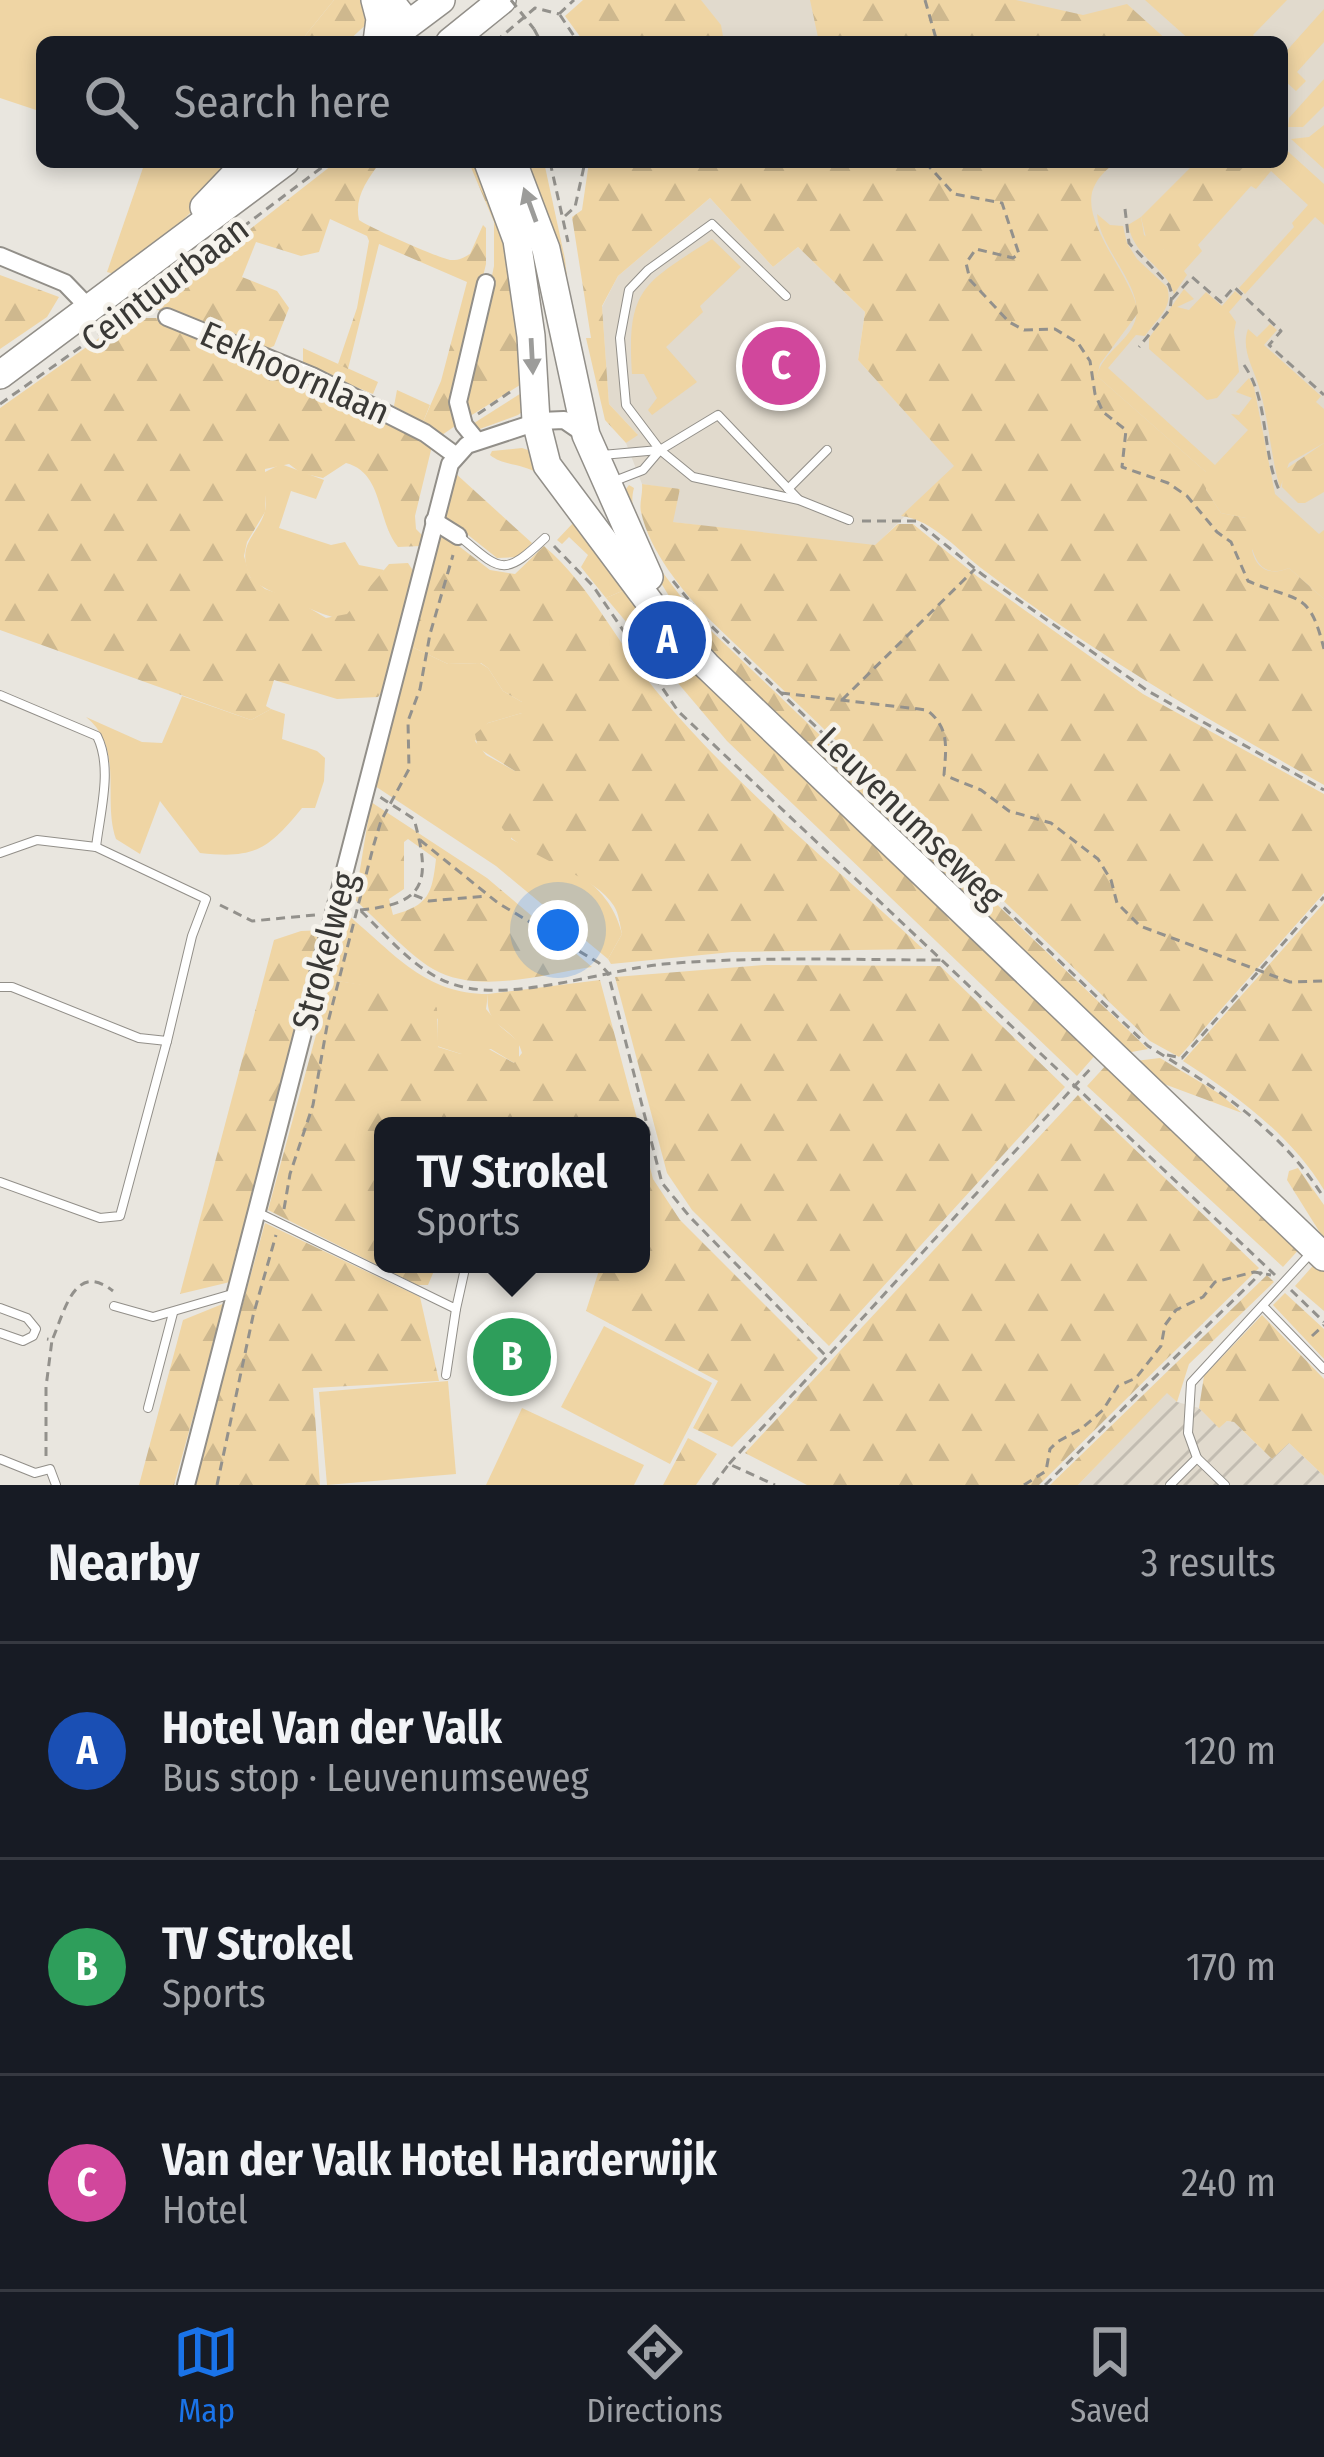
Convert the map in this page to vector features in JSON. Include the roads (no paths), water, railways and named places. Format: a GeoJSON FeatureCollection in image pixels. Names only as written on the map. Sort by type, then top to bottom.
{"type":"FeatureCollection","features":[{"type":"Feature","properties":{"kind":"main road"},"geometry":{"type":"LineString","coordinates":[[375,0],[381,36]]}},
{"type":"Feature","properties":{"kind":"main road"},"geometry":{"type":"LineString","coordinates":[[459,36],[506,0]]}},
{"type":"Feature","properties":{"kind":"main road"},"geometry":{"type":"LineString","coordinates":[[406,22],[434,2],[451,36]]}},
{"type":"Feature","properties":{"kind":"main road","name":"Ceintuurbaan"},"geometry":{"type":"LineString","coordinates":[[167,248],[241,168]]}},
{"type":"Feature","properties":{"kind":"main road","name":"Ceintuurbaan"},"geometry":{"type":"LineString","coordinates":[[0,375],[277,168]]}},
{"type":"Feature","properties":{"kind":"main road","name":"Leuvenumseweg"},"geometry":{"type":"LineString","coordinates":[[490,168],[517,240],[531,335],[538,435],[555,479],[656,611],[707,666],[1320,1253]]}},
{"type":"Feature","properties":{"kind":"main road","name":"Leuvenumseweg"},"geometry":{"type":"LineString","coordinates":[[515,168],[546,249],[590,445],[605,484],[645,570],[707,666]]}},
{"type":"Feature","properties":{"kind":"street"},"geometry":{"type":"LineString","coordinates":[[0,256],[65,283],[91,310]]}},
{"type":"Feature","properties":{"kind":"street"},"geometry":{"type":"LineString","coordinates":[[486,283],[458,402],[464,425],[482,440],[516,441],[538,435],[564,419],[590,445]]}},
{"type":"Feature","properties":{"kind":"street","name":"Eekhoornlaan"},"geometry":{"type":"LineString","coordinates":[[167,317],[311,376],[412,425],[454,455]]}},
{"type":"Feature","properties":{"kind":"street"},"geometry":{"type":"LineString","coordinates":[[454,455],[482,440],[538,435]]}},
{"type":"Feature","properties":{"kind":"street","name":"Strokelweg"},"geometry":{"type":"LineString","coordinates":[[186,1485],[454,455]]}},
{"type":"Feature","properties":{"kind":"street"},"geometry":{"type":"LineString","coordinates":[[555,479],[582,488],[605,484]]}},
{"type":"Feature","properties":{"kind":"street"},"geometry":{"type":"LineString","coordinates":[[434,521],[458,536]]}},
{"type":"Feature","properties":{"kind":"lane"},"geometry":{"type":"LineString","coordinates":[[786,296],[712,224],[648,270],[629,290],[620,338],[626,404],[660,450],[693,478],[799,500],[848,520]]}},
{"type":"Feature","properties":{"kind":"lane"},"geometry":{"type":"LineString","coordinates":[[605,484],[643,470],[660,450],[718,415],[799,500]]}},
{"type":"Feature","properties":{"kind":"lane"},"geometry":{"type":"LineString","coordinates":[[590,445],[660,450]]}},
{"type":"Feature","properties":{"kind":"lane"},"geometry":{"type":"LineString","coordinates":[[788,489],[827,450]]}},
{"type":"Feature","properties":{"kind":"lane"},"geometry":{"type":"LineString","coordinates":[[458,536],[492,563],[511,566],[524,560],[545,538]]}},
{"type":"Feature","properties":{"kind":"lane"},"geometry":{"type":"LineString","coordinates":[[0,695],[97,736],[103,748],[104,774],[96,847]]}},
{"type":"Feature","properties":{"kind":"lane"},"geometry":{"type":"LineString","coordinates":[[0,838],[13,848]]}},
{"type":"Feature","properties":{"kind":"lane"},"geometry":{"type":"LineString","coordinates":[[0,853],[37,840],[96,847],[206,898],[192,936],[121,1216],[100,1218],[0,1182]]}},
{"type":"Feature","properties":{"kind":"lane"},"geometry":{"type":"LineString","coordinates":[[0,987],[12,987],[140,1038],[167,1041]]}},
{"type":"Feature","properties":{"kind":"lane"},"geometry":{"type":"LineString","coordinates":[[257,1213],[374,1269]]}},
{"type":"Feature","properties":{"kind":"lane"},"geometry":{"type":"LineString","coordinates":[[1225,1485],[1197,1458],[1188,1433],[1191,1383],[1281,1281],[1320,1253]]}},
{"type":"Feature","properties":{"kind":"lane"},"geometry":{"type":"LineString","coordinates":[[381,1273],[456,1309]]}},
{"type":"Feature","properties":{"kind":"lane"},"geometry":{"type":"LineString","coordinates":[[446,1375],[464,1273]]}},
{"type":"Feature","properties":{"kind":"lane"},"geometry":{"type":"LineString","coordinates":[[114,1306],[153,1317],[239,1292]]}},
{"type":"Feature","properties":{"kind":"lane"},"geometry":{"type":"LineString","coordinates":[[1262,1306],[1324,1369]]}},
{"type":"Feature","properties":{"kind":"lane"},"geometry":{"type":"LineString","coordinates":[[0,1308],[34,1324],[33,1336],[23,1341],[0,1333]]}},
{"type":"Feature","properties":{"kind":"lane"},"geometry":{"type":"LineString","coordinates":[[148,1408],[173,1313]]}},
{"type":"Feature","properties":{"kind":"lane"},"geometry":{"type":"LineString","coordinates":[[1170,1485],[1197,1458]]}},
{"type":"Feature","properties":{"kind":"lane"},"geometry":{"type":"LineString","coordinates":[[0,1459],[35,1473],[50,1469],[56,1485]]}},
{"type":"Feature","properties":{"kind":"place","name":"Van der Valk Hotel Harderwijk"},"geometry":{"type":"Point","coordinates":[781,366]}},
{"type":"Feature","properties":{"kind":"place","name":"Hotel Van der Valk"},"geometry":{"type":"Point","coordinates":[667,640]}},
{"type":"Feature","properties":{"kind":"place","name":"TV Strokel"},"geometry":{"type":"Point","coordinates":[512,1357]}}]}
